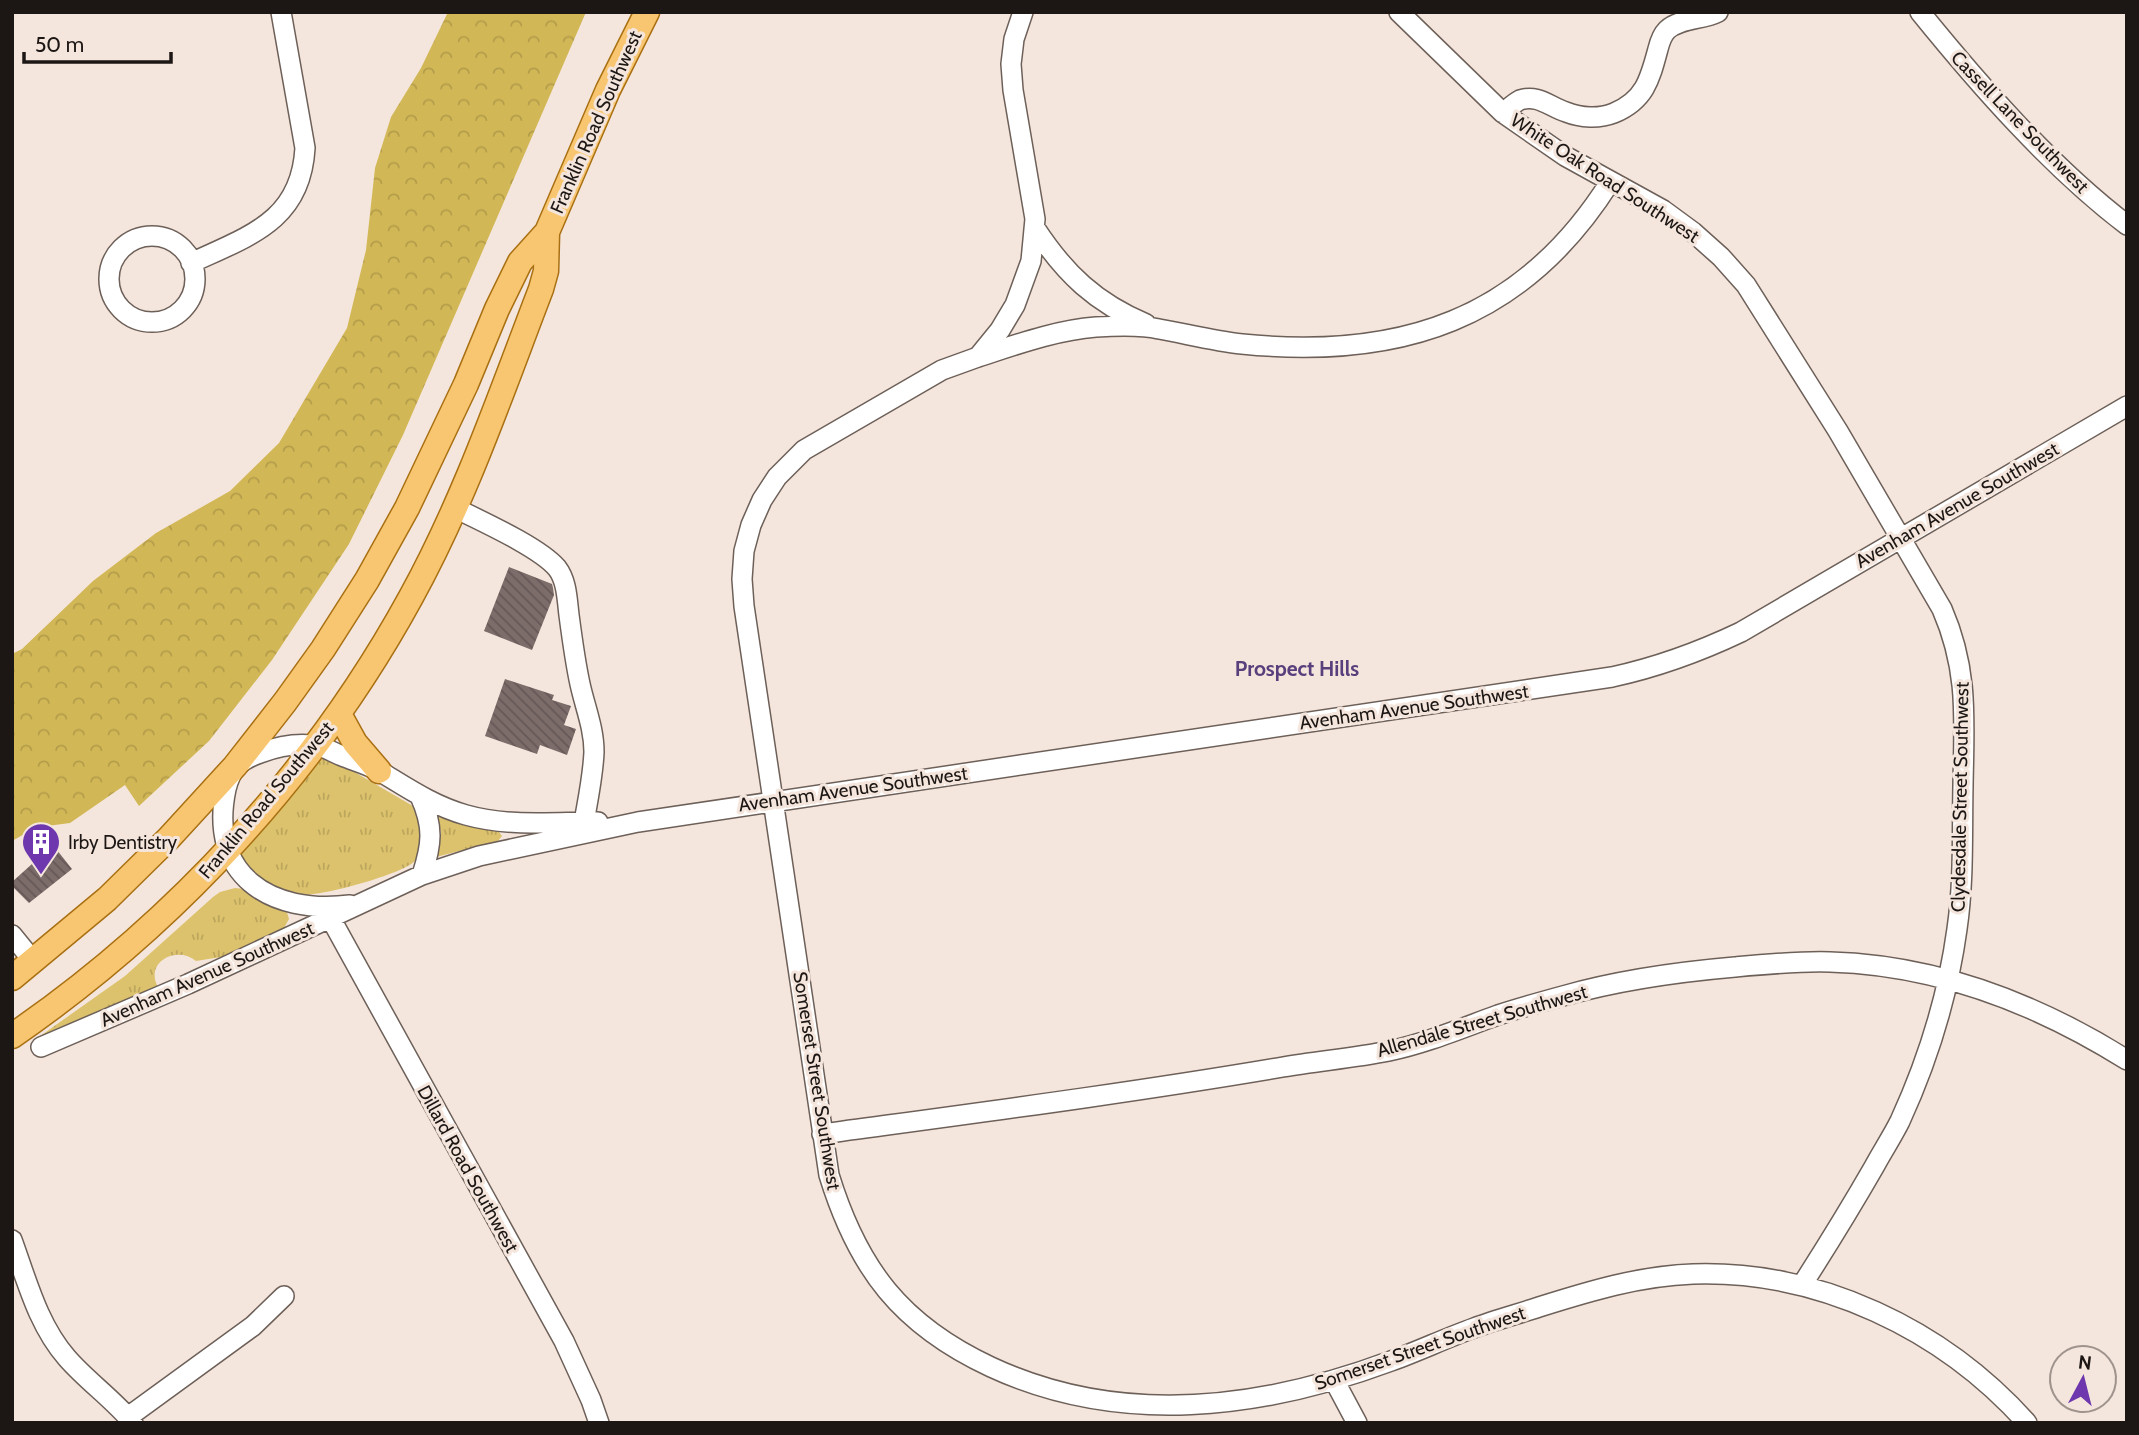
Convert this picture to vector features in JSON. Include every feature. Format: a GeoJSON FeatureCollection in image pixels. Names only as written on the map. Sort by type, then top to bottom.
{"type":"FeatureCollection","features":[{"type":"Feature","properties":{"kind":"main road","name":"Franklin Road Southwest"},"geometry":{"type":"LineString","coordinates":[[12,978],[107,899],[188,818],[234,766],[323,649],[367,580],[429,465],[497,309],[520,262],[547,232],[608,90],[647,12]]}},
{"type":"Feature","properties":{"kind":"main road","name":"Franklin Road Southwest"},"geometry":{"type":"LineString","coordinates":[[12,1036],[117,956],[177,902],[278,792],[339,714],[412,596],[455,508],[541,289],[546,271],[547,232]]}},
{"type":"Feature","properties":{"kind":"main road"},"geometry":{"type":"LineString","coordinates":[[339,714],[355,743],[379,771]]}},
{"type":"Feature","properties":{"kind":"street"},"geometry":{"type":"LineString","coordinates":[[191,262],[272,221],[286,207],[298,187],[304,168],[305,148],[281,12]]}},
{"type":"Feature","properties":{"kind":"street"},"geometry":{"type":"LineString","coordinates":[[978,356],[1000,330],[1015,305],[1031,261],[1035,219],[1013,90],[1012,64],[1014,39],[1023,12]]}},
{"type":"Feature","properties":{"kind":"street","name":"White Oak Road Southwest"},"geometry":{"type":"LineString","coordinates":[[1399,12],[1503,113],[1565,156],[1662,210],[1693,232],[1721,257],[1746,285],[1901,538]]}},
{"type":"Feature","properties":{"kind":"street"},"geometry":{"type":"LineString","coordinates":[[1503,113],[1518,101],[1530,98],[1585,117],[1614,112],[1631,103],[1649,82],[1661,38],[1672,26],[1718,12]]}},
{"type":"Feature","properties":{"kind":"street","name":"Cassell Lane Southwest"},"geometry":{"type":"LineString","coordinates":[[1920,12],[2006,112],[2087,193],[2127,225]]}},
{"type":"Feature","properties":{"kind":"street"},"geometry":{"type":"LineString","coordinates":[[773,801],[742,579],[744,551],[762,500],[777,477],[804,450],[942,370],[1022,342],[1095,327],[1157,328],[1232,343],[1278,348],[1361,345],[1425,332],[1461,318],[1495,300],[1527,278],[1577,230],[1610,182]]}},
{"type":"Feature","properties":{"kind":"street"},"geometry":{"type":"LineString","coordinates":[[1035,228],[1052,255],[1073,278],[1097,298],[1124,314],[1157,328]]}},
{"type":"Feature","properties":{"kind":"street"},"geometry":{"type":"LineString","coordinates":[[147,237],[164,238],[184,251],[191,262],[194,286],[190,299],[174,316],[161,321],[139,321],[125,313],[111,294],[111,264],[119,251],[132,241],[147,237]]}},
{"type":"Feature","properties":{"kind":"street","name":"Avenham Avenue Southwest"},"geometry":{"type":"LineString","coordinates":[[41,1047],[188,984],[422,876],[479,856],[638,821],[1612,677],[1657,667],[1741,632],[2127,405]]}},
{"type":"Feature","properties":{"kind":"street"},"geometry":{"type":"LineString","coordinates":[[455,508],[546,558],[558,569],[565,584],[571,632],[589,712],[594,750],[592,780],[584,822]]}},
{"type":"Feature","properties":{"kind":"street","name":"Clydesdale Street Southwest"},"geometry":{"type":"LineString","coordinates":[[1802,1286],[1899,1123],[1937,1022],[1957,927],[1962,873],[1964,692],[1960,661],[1952,631],[1942,609],[1901,538]]}},
{"type":"Feature","properties":{"kind":"street","name":"Avenham Avenue Southwest"},"geometry":{"type":"LineString","coordinates":[[372,900],[327,907],[304,904],[277,898],[256,888],[238,873],[227,850],[223,831],[226,786],[234,766],[273,748],[296,744],[315,745],[379,771],[435,804],[467,815],[527,823],[638,821]]}},
{"type":"Feature","properties":{"kind":"street"},"geometry":{"type":"LineString","coordinates":[[419,796],[431,829],[429,853],[422,876]]}},
{"type":"Feature","properties":{"kind":"street","name":"Somerset Street Southwest"},"geometry":{"type":"LineString","coordinates":[[773,801],[822,1134],[829,1175],[840,1210],[855,1243],[874,1274],[929,1332],[959,1352],[1002,1372],[1082,1396],[1129,1404],[1213,1405],[1277,1394],[1334,1380],[1389,1362],[1473,1328],[1606,1286],[1693,1274],[1737,1275],[1802,1286],[1848,1300],[1891,1319],[1931,1342],[1969,1369],[2004,1399],[2026,1423]]}},
{"type":"Feature","properties":{"kind":"street","name":"Dillard Road Southwest"},"geometry":{"type":"LineString","coordinates":[[331,919],[564,1341],[599,1423]]}},
{"type":"Feature","properties":{"kind":"street"},"geometry":{"type":"LineString","coordinates":[[12,935],[34,961]]}},
{"type":"Feature","properties":{"kind":"street","name":"Allendale Street Southwest"},"geometry":{"type":"LineString","coordinates":[[822,1134],[1170,1087],[1389,1051],[1434,1039],[1502,1014],[1566,995],[1631,980],[1697,970],[1789,962],[1868,964],[1948,978],[2029,1006],[2083,1033],[2127,1060]]}},
{"type":"Feature","properties":{"kind":"street"},"geometry":{"type":"LineString","coordinates":[[12,1240],[35,1305],[49,1332],[66,1357],[131,1420],[253,1326],[284,1296]]}},
{"type":"Feature","properties":{"kind":"street"},"geometry":{"type":"LineString","coordinates":[[1334,1380],[1357,1423]]}},
{"type":"Feature","properties":{"kind":"green space"},"geometry":{"type":"Polygon","coordinates":[[[448,12],[586,12],[403,435],[349,544],[272,660],[209,741],[139,806],[125,785],[70,823],[47,826],[12,841],[12,654],[22,649],[93,581],[156,533],[230,491],[279,443],[347,328],[366,250],[375,168],[391,117],[421,68],[448,12]]]}},
{"type":"Feature","properties":{"kind":"green space"},"geometry":{"type":"Polygon","coordinates":[[[321,757],[325,760],[332,759],[413,806],[422,820],[422,849],[415,861],[393,873],[339,889],[296,895],[264,883],[239,856],[265,828],[321,757]]]}},
{"type":"Feature","properties":{"kind":"green space"},"geometry":{"type":"Polygon","coordinates":[[[436,816],[499,832],[502,836],[498,841],[436,857],[441,832],[436,816]]]}},
{"type":"Feature","properties":{"kind":"green space"},"geometry":{"type":"Polygon","coordinates":[[[235,888],[245,889],[265,903],[286,909],[289,919],[284,928],[221,957],[196,961],[180,955],[165,959],[155,970],[158,987],[36,1039],[125,976],[213,897],[235,888]]]}},
{"type":"Feature","properties":{"kind":"building"},"geometry":{"type":"Polygon","coordinates":[[[509,567],[552,584],[554,595],[532,650],[484,631],[509,567]]]}},
{"type":"Feature","properties":{"kind":"building"},"geometry":{"type":"Polygon","coordinates":[[[505,679],[554,695],[552,700],[571,706],[564,725],[576,729],[567,755],[540,745],[537,754],[485,736],[505,679]]]}},
{"type":"Feature","properties":{"kind":"building","name":"Irby Dentistry"},"geometry":{"type":"Polygon","coordinates":[[[53,845],[72,869],[29,903],[12,886],[12,882],[53,845]]]}},
{"type":"Feature","properties":{"kind":"place","name":"Irby Dentistry"},"geometry":{"type":"Point","coordinates":[41,876]}},
{"type":"Feature","properties":{"kind":"district","name":"Prospect Hills"},"geometry":{"type":"Point","coordinates":[1297,668]}}]}
